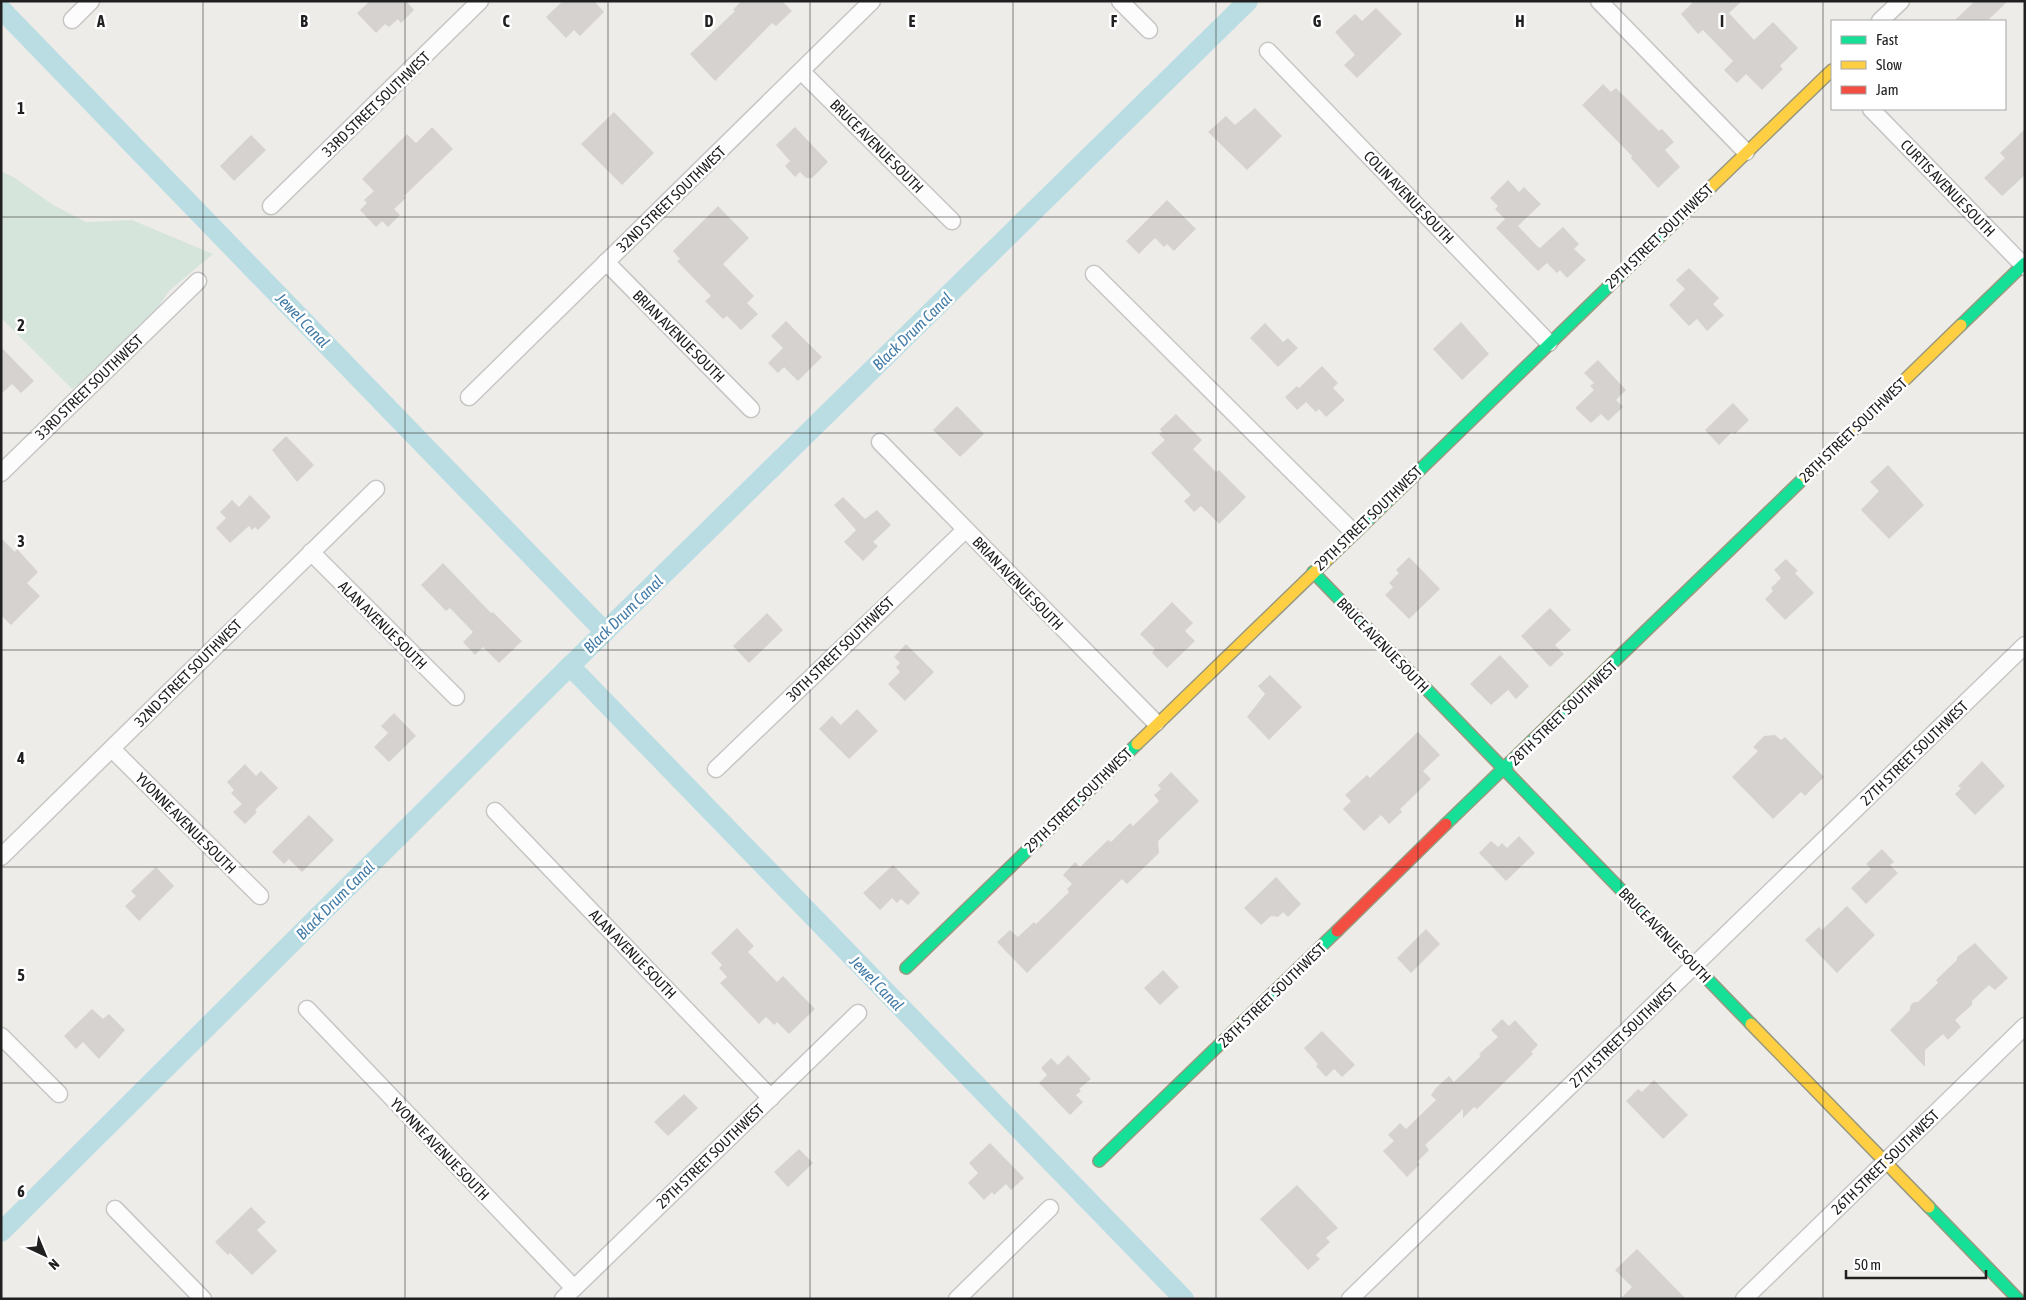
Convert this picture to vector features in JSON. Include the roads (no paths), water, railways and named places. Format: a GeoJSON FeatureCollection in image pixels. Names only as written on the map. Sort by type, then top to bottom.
{"type":"FeatureCollection","features":[{"type":"Feature","properties":{"kind":"street"},"geometry":{"type":"LineString","coordinates":[[72,20],[91,1]]}},
{"type":"Feature","properties":{"kind":"street","name":"33RD STREET SOUTHWEST"},"geometry":{"type":"LineString","coordinates":[[271,206],[480,1]]}},
{"type":"Feature","properties":{"kind":"street","name":"32ND STREET SOUTHWEST"},"geometry":{"type":"LineString","coordinates":[[469,397],[872,1]]}},
{"type":"Feature","properties":{"kind":"street"},"geometry":{"type":"LineString","coordinates":[[1120,1],[1149,30]]}},
{"type":"Feature","properties":{"kind":"street"},"geometry":{"type":"LineString","coordinates":[[1599,1],[1746,152]]}},
{"type":"Feature","properties":{"kind":"street"},"geometry":{"type":"LineString","coordinates":[[1881,20],[1901,1]]}},
{"type":"Feature","properties":{"kind":"street","name":"COLIN AVENUE SOUTH"},"geometry":{"type":"LineString","coordinates":[[1268,51],[1549,343]]}},
{"type":"Feature","properties":{"kind":"street","name":"BRUCE AVENUE SOUTH"},"geometry":{"type":"LineString","coordinates":[[801,71],[952,221]]}},
{"type":"Feature","properties":{"kind":"street","name":"29TH STREET SOUTHWEST"},"geometry":{"type":"LineString","coordinates":[[906,968],[1156,723],[1831,71]]}},
{"type":"Feature","properties":{"kind":"street","name":"CURTIS AVENUE SOUTH"},"geometry":{"type":"LineString","coordinates":[[1871,110],[2024,265]]}},
{"type":"Feature","properties":{"kind":"street","name":"BRIAN AVENUE SOUTH"},"geometry":{"type":"LineString","coordinates":[[606,262],[751,409]]}},
{"type":"Feature","properties":{"kind":"street","name":"28TH STREET SOUTHWEST"},"geometry":{"type":"LineString","coordinates":[[1099,1162],[2024,265]]}},
{"type":"Feature","properties":{"kind":"street"},"geometry":{"type":"LineString","coordinates":[[1094,274],[1353,532]]}},
{"type":"Feature","properties":{"kind":"street","name":"33RD STREET SOUTHWEST"},"geometry":{"type":"LineString","coordinates":[[1,473],[198,280]]}},
{"type":"Feature","properties":{"kind":"street","name":"BRIAN AVENUE SOUTH"},"geometry":{"type":"LineString","coordinates":[[880,442],[1156,723]]}},
{"type":"Feature","properties":{"kind":"street","name":"32ND STREET SOUTHWEST"},"geometry":{"type":"LineString","coordinates":[[1,858],[376,489]]}},
{"type":"Feature","properties":{"kind":"street","name":"30TH STREET SOUTHWEST"},"geometry":{"type":"LineString","coordinates":[[716,769],[965,530]]}},
{"type":"Feature","properties":{"kind":"street","name":"ALAN AVENUE SOUTH"},"geometry":{"type":"LineString","coordinates":[[311,552],[456,697]]}},
{"type":"Feature","properties":{"kind":"street","name":"BRUCE AVENUE SOUTH"},"geometry":{"type":"LineString","coordinates":[[1313,572],[2018,1299]]}},
{"type":"Feature","properties":{"kind":"street","name":"27TH STREET SOUTHWEST"},"geometry":{"type":"LineString","coordinates":[[1350,1299],[2025,645]]}},
{"type":"Feature","properties":{"kind":"street","name":"YVONNE AVENUE SOUTH"},"geometry":{"type":"LineString","coordinates":[[112,749],[260,896]]}},
{"type":"Feature","properties":{"kind":"street","name":"ALAN AVENUE SOUTH"},"geometry":{"type":"LineString","coordinates":[[495,811],[771,1098]]}},
{"type":"Feature","properties":{"kind":"street","name":"YVONNE AVENUE SOUTH"},"geometry":{"type":"LineString","coordinates":[[307,1010],[569,1293]]}},
{"type":"Feature","properties":{"kind":"street","name":"29TH STREET SOUTHWEST"},"geometry":{"type":"LineString","coordinates":[[569,1293],[858,1013]]}},
{"type":"Feature","properties":{"kind":"street","name":"26TH STREET SOUTHWEST"},"geometry":{"type":"LineString","coordinates":[[1744,1299],[2025,1026]]}},
{"type":"Feature","properties":{"kind":"street"},"geometry":{"type":"LineString","coordinates":[[1,1036],[59,1094]]}},
{"type":"Feature","properties":{"kind":"street"},"geometry":{"type":"LineString","coordinates":[[957,1299],[1050,1208]]}},
{"type":"Feature","properties":{"kind":"street"},"geometry":{"type":"LineString","coordinates":[[116,1209],[203,1299]]}},
{"type":"Feature","properties":{"kind":"waterway","name":"Black Drum Canal"},"geometry":{"type":"LineString","coordinates":[[1,1232],[570,666],[1248,1]]}},
{"type":"Feature","properties":{"kind":"waterway","name":"Jewel Canal"},"geometry":{"type":"LineString","coordinates":[[1,9],[605,632]]}},
{"type":"Feature","properties":{"kind":"waterway","name":"Jewel Canal"},"geometry":{"type":"LineString","coordinates":[[570,666],[1184,1299]]}}]}
